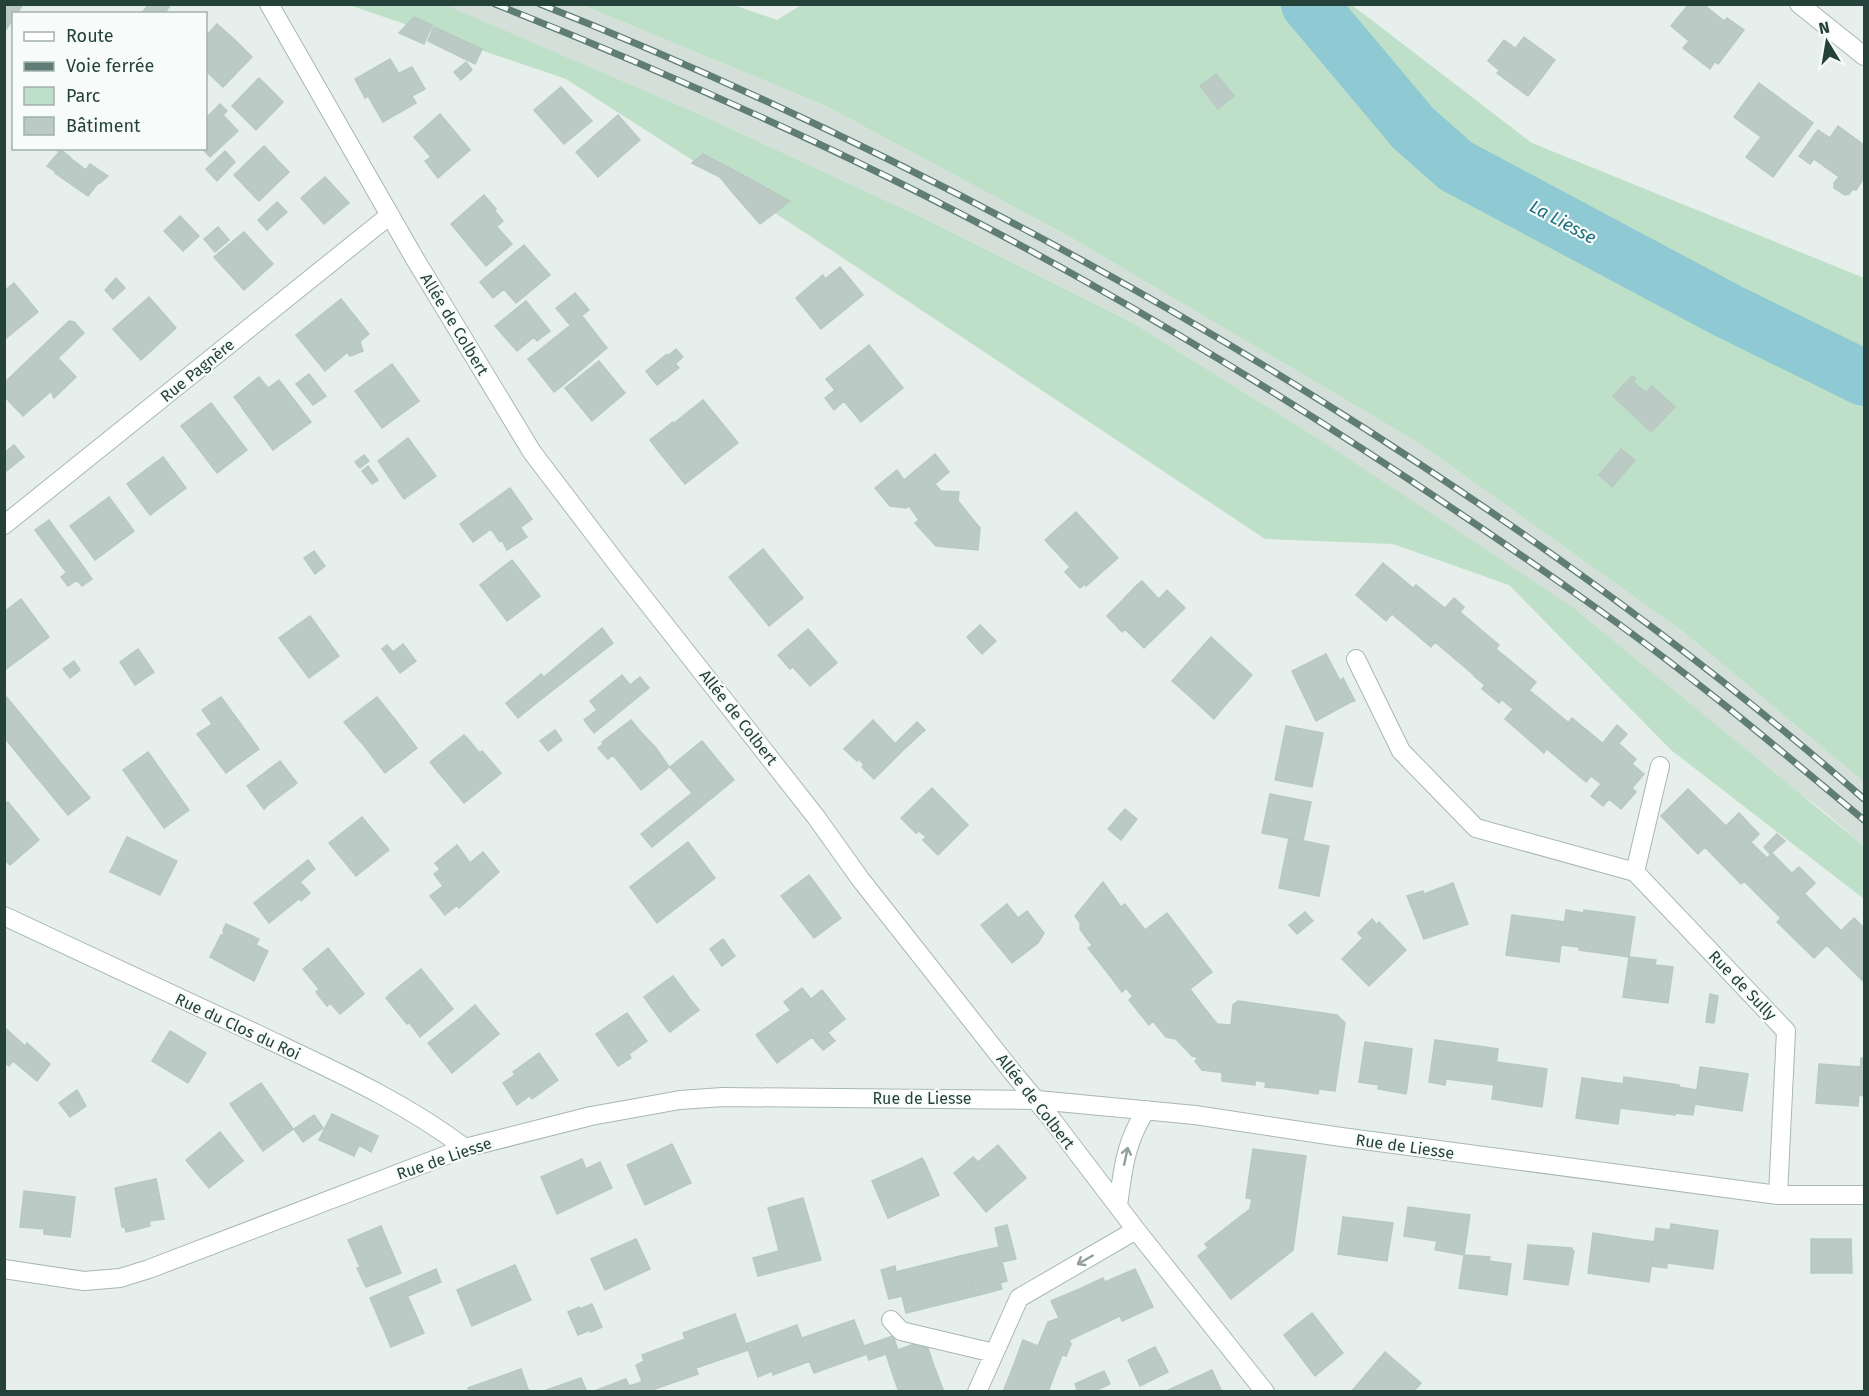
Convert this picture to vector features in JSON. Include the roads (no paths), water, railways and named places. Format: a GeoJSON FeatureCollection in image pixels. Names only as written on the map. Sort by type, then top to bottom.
{"type":"FeatureCollection","features":[{"type":"Feature","properties":{"kind":"street","name":"Allée de Colbert"},"geometry":{"type":"LineString","coordinates":[[269,4],[390,214],[532,452],[810,809],[861,880],[1265,1392]]}},
{"type":"Feature","properties":{"kind":"street"},"geometry":{"type":"LineString","coordinates":[[1799,4],[1864,56]]}},
{"type":"Feature","properties":{"kind":"street","name":"Rue Pagnère"},"geometry":{"type":"LineString","coordinates":[[4,525],[390,214]]}},
{"type":"Feature","properties":{"kind":"street"},"geometry":{"type":"LineString","coordinates":[[1356,659],[1401,751],[1476,828],[1635,872],[1660,766]]}},
{"type":"Feature","properties":{"kind":"street","name":"Rue de Sully"},"geometry":{"type":"LineString","coordinates":[[1635,872],[1786,1031],[1778,1195]]}},
{"type":"Feature","properties":{"kind":"street","name":"Rue du Clos du Roi"},"geometry":{"type":"LineString","coordinates":[[4,916],[336,1072],[416,1114],[465,1148]]}},
{"type":"Feature","properties":{"kind":"street","name":"Rue de Liesse"},"geometry":{"type":"LineString","coordinates":[[4,1269],[84,1281],[120,1278],[149,1269],[465,1148],[591,1116],[680,1100],[723,1097],[1036,1100],[1195,1115],[1341,1137],[1778,1195],[1864,1195]]}},
{"type":"Feature","properties":{"kind":"street"},"geometry":{"type":"LineString","coordinates":[[1118,1206],[1125,1157],[1131,1136],[1146,1110]]}},
{"type":"Feature","properties":{"kind":"street"},"geometry":{"type":"LineString","coordinates":[[977,1392],[1019,1298],[1136,1230]]}},
{"type":"Feature","properties":{"kind":"street"},"geometry":{"type":"LineString","coordinates":[[891,1320],[901,1331],[994,1353]]}},
{"type":"Feature","properties":{"kind":"waterway","name":"La Liesse"},"geometry":{"type":"LineString","coordinates":[[1309,4],[1413,128],[1456,166],[1726,310],[1864,378]]}},
{"type":"Feature","properties":{"kind":"railway"},"geometry":{"type":"LineString","coordinates":[[495,4],[645,66],[868,167],[1014,242],[1152,319],[1285,399],[1415,483],[1606,615],[1705,690],[1864,820]]}},
{"type":"Feature","properties":{"kind":"railway"},"geometry":{"type":"LineString","coordinates":[[540,4],[754,95],[858,145],[962,196],[1166,307],[1364,428],[1558,558],[1745,699],[1864,799]]}}]}
